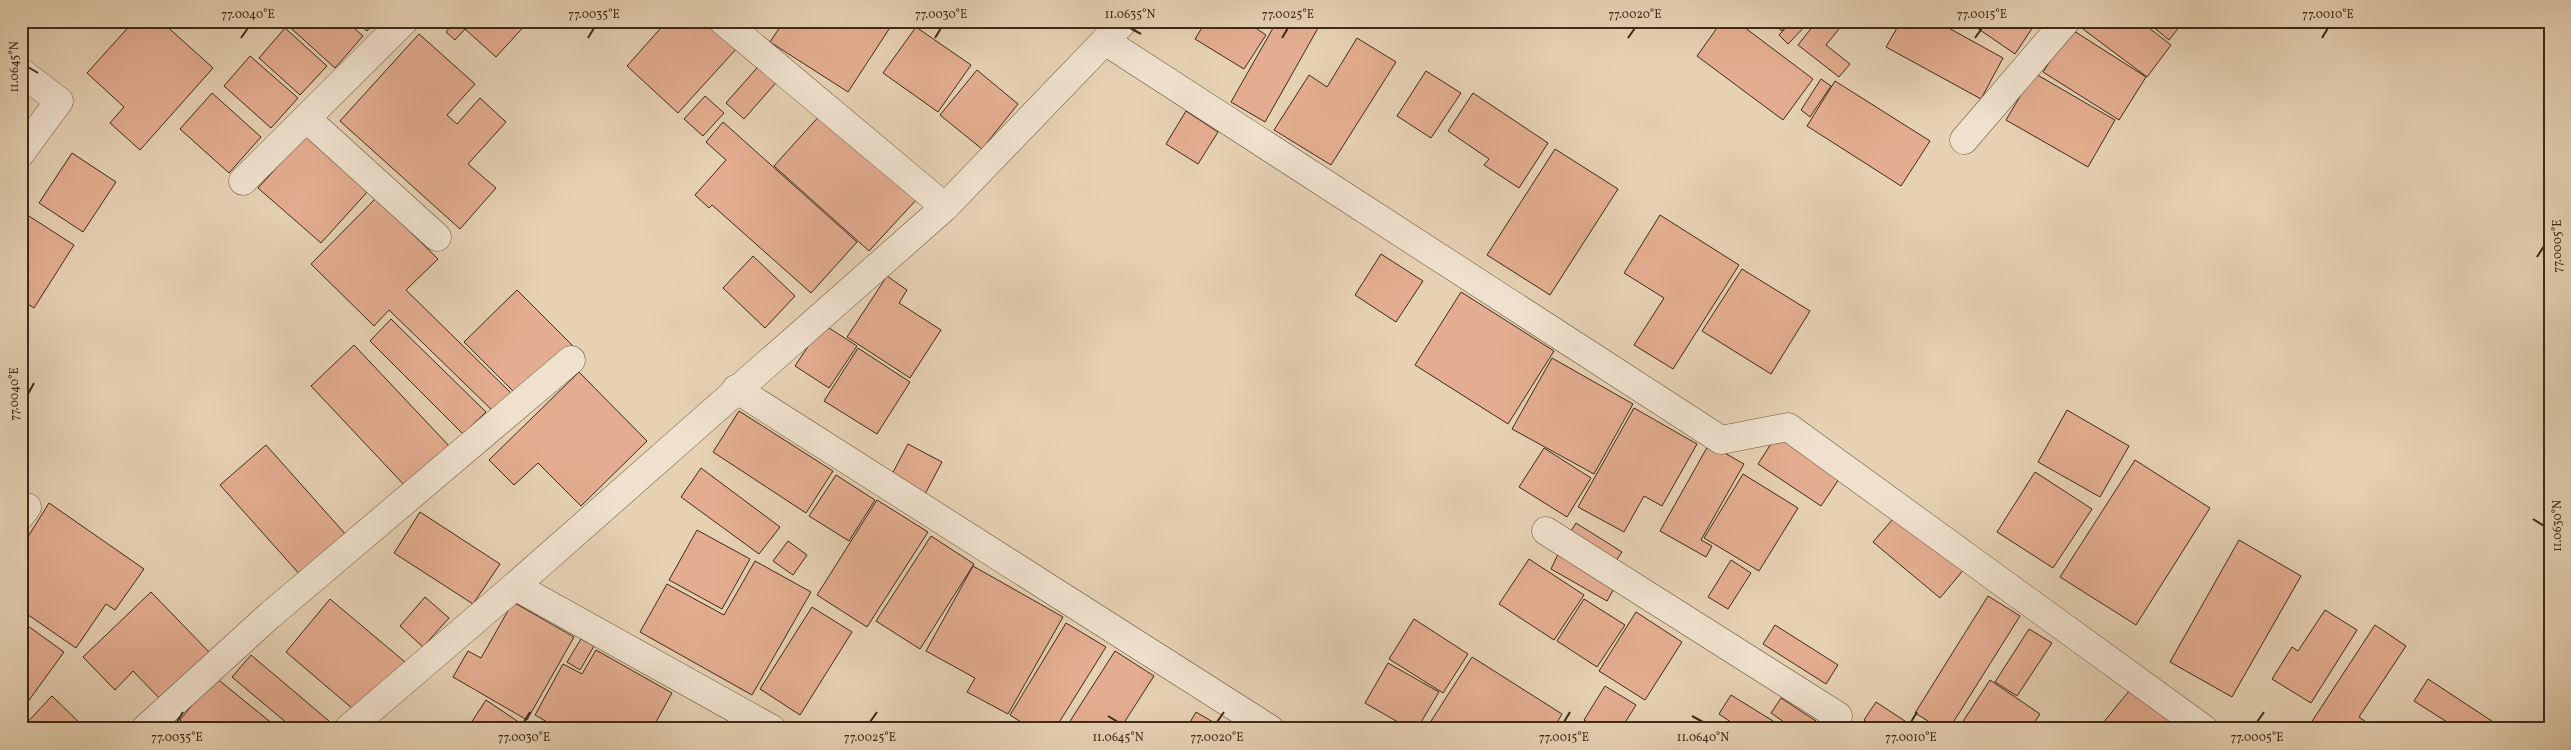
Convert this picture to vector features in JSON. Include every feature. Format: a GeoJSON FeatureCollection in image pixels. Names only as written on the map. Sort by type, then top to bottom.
{"type":"FeatureCollection","features":[{"type":"Feature","properties":{"kind":"street"},"geometry":{"type":"LineString","coordinates":[[243,181],[404,21]]}},
{"type":"Feature","properties":{"kind":"street"},"geometry":{"type":"LineString","coordinates":[[723,21],[945,207]]}},
{"type":"Feature","properties":{"kind":"street"},"geometry":{"type":"LineString","coordinates":[[348,729],[515,586],[736,389],[945,207],[1124,21]]}},
{"type":"Feature","properties":{"kind":"street"},"geometry":{"type":"LineString","coordinates":[[1964,140],[2066,21]]}},
{"type":"Feature","properties":{"kind":"street"},"geometry":{"type":"LineString","coordinates":[[1104,41],[1721,440],[1788,427],[2204,729]]}},
{"type":"Feature","properties":{"kind":"street"},"geometry":{"type":"LineString","coordinates":[[21,72],[59,101],[21,154]]}},
{"type":"Feature","properties":{"kind":"street"},"geometry":{"type":"LineString","coordinates":[[306,118],[437,237]]}},
{"type":"Feature","properties":{"kind":"street"},"geometry":{"type":"LineString","coordinates":[[145,729],[269,616],[571,360]]}},
{"type":"Feature","properties":{"kind":"street"},"geometry":{"type":"LineString","coordinates":[[736,389],[1270,729]]}},
{"type":"Feature","properties":{"kind":"street"},"geometry":{"type":"LineString","coordinates":[[1546,531],[1838,716],[1830,729]]}},
{"type":"Feature","properties":{"kind":"street"},"geometry":{"type":"LineString","coordinates":[[515,586],[772,729]]}},
{"type":"Feature","properties":{"kind":"building"},"geometry":{"type":"Polygon","coordinates":[[[134,21],[161,21],[213,68],[140,150],[110,123],[124,107],[87,73],[134,21]]]}},
{"type":"Feature","properties":{"kind":"building"},"geometry":{"type":"Polygon","coordinates":[[[283,21],[346,21],[363,36],[335,68],[283,21]]]}},
{"type":"Feature","properties":{"kind":"building"},"geometry":{"type":"Polygon","coordinates":[[[355,21],[376,21],[367,31],[355,21]]]}},
{"type":"Feature","properties":{"kind":"building"},"geometry":{"type":"Polygon","coordinates":[[[455,21],[529,21],[496,57],[465,29],[455,40],[446,32],[455,21]]]}},
{"type":"Feature","properties":{"kind":"building"},"geometry":{"type":"Polygon","coordinates":[[[667,21],[707,21],[737,48],[678,113],[627,66],[667,21]]]}},
{"type":"Feature","properties":{"kind":"building"},"geometry":{"type":"Polygon","coordinates":[[[784,21],[891,21],[893,23],[848,92],[770,42],[784,21]]]}},
{"type":"Feature","properties":{"kind":"building"},"geometry":{"type":"Polygon","coordinates":[[[1206,21],[1245,21],[1266,35],[1244,69],[1195,39],[1206,21]]]}},
{"type":"Feature","properties":{"kind":"building"},"geometry":{"type":"Polygon","coordinates":[[[1277,21],[1322,21],[1265,122],[1231,102],[1277,21]]]}},
{"type":"Feature","properties":{"kind":"building"},"geometry":{"type":"Polygon","coordinates":[[[1665,21],[1677,21],[1671,27],[1665,21]]]}},
{"type":"Feature","properties":{"kind":"building"},"geometry":{"type":"Polygon","coordinates":[[[1722,21],[1736,21],[1813,79],[1783,120],[1697,56],[1722,21]]]}},
{"type":"Feature","properties":{"kind":"building"},"geometry":{"type":"Polygon","coordinates":[[[1769,21],[1789,21],[1782,31],[1769,21]]]}},
{"type":"Feature","properties":{"kind":"building"},"geometry":{"type":"Polygon","coordinates":[[[1792,21],[1810,21],[1788,44],[1779,35],[1792,21]]]}},
{"type":"Feature","properties":{"kind":"building"},"geometry":{"type":"Polygon","coordinates":[[[1817,21],[1839,21],[1843,24],[1826,45],[1850,64],[1839,77],[1798,45],[1817,21]]]}},
{"type":"Feature","properties":{"kind":"building"},"geometry":{"type":"Polygon","coordinates":[[[1901,21],[1936,21],[2003,58],[1981,99],[1886,47],[1901,21]]]}},
{"type":"Feature","properties":{"kind":"building"},"geometry":{"type":"Polygon","coordinates":[[[1967,21],[2037,21],[2015,54],[1967,21]]]}},
{"type":"Feature","properties":{"kind":"building"},"geometry":{"type":"Polygon","coordinates":[[[2083,21],[2140,21],[2171,45],[2147,77],[2079,26],[2083,21]]]}},
{"type":"Feature","properties":{"kind":"building"},"geometry":{"type":"Polygon","coordinates":[[[2146,21],[2184,21],[2169,40],[2146,21]]]}},
{"type":"Feature","properties":{"kind":"building"},"geometry":{"type":"Polygon","coordinates":[[[916,27],[971,65],[938,112],[883,73],[916,27]]]}},
{"type":"Feature","properties":{"kind":"building"},"geometry":{"type":"Polygon","coordinates":[[[285,28],[327,66],[300,95],[259,58],[285,28]]]}},
{"type":"Feature","properties":{"kind":"building"},"geometry":{"type":"Polygon","coordinates":[[[2071,29],[2146,77],[2119,120],[2043,72],[2071,29]]]}},
{"type":"Feature","properties":{"kind":"building"},"geometry":{"type":"Polygon","coordinates":[[[419,34],[475,84],[447,115],[457,124],[480,98],[506,122],[468,164],[496,188],[460,229],[340,121],[419,34]]]}},
{"type":"Feature","properties":{"kind":"building"},"geometry":{"type":"Polygon","coordinates":[[[1357,38],[1396,62],[1331,165],[1274,130],[1309,75],[1327,87],[1357,38]]]}},
{"type":"Feature","properties":{"kind":"building"},"geometry":{"type":"Polygon","coordinates":[[[250,56],[298,98],[271,128],[224,86],[250,56]]]}},
{"type":"Feature","properties":{"kind":"building"},"geometry":{"type":"Polygon","coordinates":[[[763,61],[781,77],[744,119],[726,103],[763,61]]]}},
{"type":"Feature","properties":{"kind":"building"},"geometry":{"type":"Polygon","coordinates":[[[977,70],[1018,104],[982,149],[940,115],[977,70]]]}},
{"type":"Feature","properties":{"kind":"building"},"geometry":{"type":"Polygon","coordinates":[[[1426,71],[1461,93],[1431,138],[1397,116],[1426,71]]]}},
{"type":"Feature","properties":{"kind":"building"},"geometry":{"type":"Polygon","coordinates":[[[2034,73],[2115,120],[2088,167],[2006,120],[2034,73]]]}},
{"type":"Feature","properties":{"kind":"building"},"geometry":{"type":"Polygon","coordinates":[[[1821,79],[1831,86],[1810,117],[1801,110],[1821,79]]]}},
{"type":"Feature","properties":{"kind":"building"},"geometry":{"type":"Polygon","coordinates":[[[1835,81],[1930,141],[1901,186],[1807,126],[1835,81]]]}},
{"type":"Feature","properties":{"kind":"building"},"geometry":{"type":"Polygon","coordinates":[[[212,93],[261,137],[229,173],[180,129],[212,93]]]}},
{"type":"Feature","properties":{"kind":"building"},"geometry":{"type":"Polygon","coordinates":[[[1473,93],[1548,143],[1519,188],[1484,165],[1489,159],[1448,131],[1473,93]]]}},
{"type":"Feature","properties":{"kind":"building"},"geometry":{"type":"Polygon","coordinates":[[[705,96],[724,113],[703,136],[684,119],[705,96]]]}},
{"type":"Feature","properties":{"kind":"building"},"geometry":{"type":"Polygon","coordinates":[[[1186,111],[1218,132],[1198,164],[1166,144],[1186,111]]]}},
{"type":"Feature","properties":{"kind":"building"},"geometry":{"type":"Polygon","coordinates":[[[822,113],[917,199],[869,251],[774,166],[822,113]]]}},
{"type":"Feature","properties":{"kind":"building"},"geometry":{"type":"Polygon","coordinates":[[[723,122],[857,242],[811,293],[712,205],[709,208],[695,195],[726,160],[706,142],[723,122]]]}},
{"type":"Feature","properties":{"kind":"building"},"geometry":{"type":"Polygon","coordinates":[[[307,134],[369,190],[321,243],[258,188],[307,134]]]}},
{"type":"Feature","properties":{"kind":"building"},"geometry":{"type":"Polygon","coordinates":[[[1555,149],[1618,189],[1550,295],[1487,255],[1555,149]]]}},
{"type":"Feature","properties":{"kind":"building"},"geometry":{"type":"Polygon","coordinates":[[[72,153],[116,182],[83,232],[39,203],[72,153]]]}},
{"type":"Feature","properties":{"kind":"building"},"geometry":{"type":"Polygon","coordinates":[[[376,198],[438,259],[406,290],[515,397],[497,415],[389,310],[374,326],[311,264],[376,198]]]}},
{"type":"Feature","properties":{"kind":"building"},"geometry":{"type":"Polygon","coordinates":[[[21,211],[74,245],[34,308],[21,300],[21,211]]]}},
{"type":"Feature","properties":{"kind":"building"},"geometry":{"type":"Polygon","coordinates":[[[1660,215],[1739,265],[1673,369],[1634,345],[1664,298],[1624,273],[1660,215]]]}},
{"type":"Feature","properties":{"kind":"building"},"geometry":{"type":"Polygon","coordinates":[[[1381,254],[1423,281],[1396,322],[1355,295],[1381,254]]]}},
{"type":"Feature","properties":{"kind":"building"},"geometry":{"type":"Polygon","coordinates":[[[753,256],[795,296],[765,328],[723,288],[753,256]]]}},
{"type":"Feature","properties":{"kind":"building"},"geometry":{"type":"Polygon","coordinates":[[[1742,269],[1810,311],[1771,374],[1702,331],[1742,269]]]}},
{"type":"Feature","properties":{"kind":"building"},"geometry":{"type":"Polygon","coordinates":[[[887,276],[907,290],[899,303],[941,330],[910,378],[847,337],[887,276]]]}},
{"type":"Feature","properties":{"kind":"building"},"geometry":{"type":"Polygon","coordinates":[[[517,290],[573,346],[520,398],[464,342],[517,290]]]}},
{"type":"Feature","properties":{"kind":"building"},"geometry":{"type":"Polygon","coordinates":[[[1461,292],[1554,351],[1508,424],[1415,365],[1461,292]]]}},
{"type":"Feature","properties":{"kind":"building"},"geometry":{"type":"Polygon","coordinates":[[[391,319],[486,412],[463,434],[370,341],[391,319]]]}},
{"type":"Feature","properties":{"kind":"building"},"geometry":{"type":"Polygon","coordinates":[[[823,324],[857,346],[829,388],[795,366],[823,324]]]}},
{"type":"Feature","properties":{"kind":"building"},"geometry":{"type":"Polygon","coordinates":[[[354,345],[451,448],[407,488],[311,386],[354,345]]]}},
{"type":"Feature","properties":{"kind":"building"},"geometry":{"type":"Polygon","coordinates":[[[858,348],[910,382],[877,434],[824,401],[858,348]]]}},
{"type":"Feature","properties":{"kind":"building"},"geometry":{"type":"Polygon","coordinates":[[[1552,358],[1633,404],[1594,474],[1512,429],[1552,358]]]}},
{"type":"Feature","properties":{"kind":"building"},"geometry":{"type":"Polygon","coordinates":[[[579,372],[647,441],[581,506],[538,463],[514,485],[489,460],[579,372]]]}},
{"type":"Feature","properties":{"kind":"building"},"geometry":{"type":"Polygon","coordinates":[[[1634,408],[1697,444],[1662,506],[1644,496],[1624,532],[1578,507],[1634,408]]]}},
{"type":"Feature","properties":{"kind":"building"},"geometry":{"type":"Polygon","coordinates":[[[2067,410],[2129,446],[2100,497],[2038,462],[2067,410]]]}},
{"type":"Feature","properties":{"kind":"building"},"geometry":{"type":"Polygon","coordinates":[[[739,411],[833,471],[806,513],[713,452],[739,411]]]}},
{"type":"Feature","properties":{"kind":"building"},"geometry":{"type":"Polygon","coordinates":[[[1778,433],[1841,476],[1821,506],[1758,464],[1778,433]]]}},
{"type":"Feature","properties":{"kind":"building"},"geometry":{"type":"Polygon","coordinates":[[[908,444],[942,462],[925,494],[891,476],[908,444]]]}},
{"type":"Feature","properties":{"kind":"building"},"geometry":{"type":"Polygon","coordinates":[[[1709,444],[1744,464],[1701,540],[1712,546],[1706,557],[1660,531],[1709,444]]]}},
{"type":"Feature","properties":{"kind":"building"},"geometry":{"type":"Polygon","coordinates":[[[266,445],[348,537],[302,577],[220,485],[266,445]]]}},
{"type":"Feature","properties":{"kind":"building"},"geometry":{"type":"Polygon","coordinates":[[[1544,448],[1591,478],[1567,517],[1519,487],[1544,448]]]}},
{"type":"Feature","properties":{"kind":"building"},"geometry":{"type":"Polygon","coordinates":[[[2135,460],[2210,508],[2136,625],[2060,577],[2135,460]]]}},
{"type":"Feature","properties":{"kind":"building"},"geometry":{"type":"Polygon","coordinates":[[[701,468],[780,527],[759,554],[681,497],[701,468]]]}},
{"type":"Feature","properties":{"kind":"building"},"geometry":{"type":"Polygon","coordinates":[[[2035,472],[2092,509],[2053,568],[1997,532],[2035,472]]]}},
{"type":"Feature","properties":{"kind":"building"},"geometry":{"type":"Polygon","coordinates":[[[1743,474],[1798,508],[1759,571],[1704,538],[1743,474]]]}},
{"type":"Feature","properties":{"kind":"building"},"geometry":{"type":"Polygon","coordinates":[[[836,475],[875,500],[849,541],[809,516],[836,475]]]}},
{"type":"Feature","properties":{"kind":"building"},"geometry":{"type":"Polygon","coordinates":[[[21,486],[27,490],[21,499],[21,486]]]}},
{"type":"Feature","properties":{"kind":"building"},"geometry":{"type":"Polygon","coordinates":[[[877,500],[928,532],[867,627],[817,595],[877,500]]]}},
{"type":"Feature","properties":{"kind":"building"},"geometry":{"type":"Polygon","coordinates":[[[49,503],[144,569],[115,610],[106,604],[76,648],[21,610],[21,548],[49,503]]]}},
{"type":"Feature","properties":{"kind":"building"},"geometry":{"type":"Polygon","coordinates":[[[420,512],[500,564],[473,604],[394,553],[420,512]]]}},
{"type":"Feature","properties":{"kind":"building"},"geometry":{"type":"Polygon","coordinates":[[[1899,512],[1965,568],[1940,598],[1873,542],[1899,512]]]}},
{"type":"Feature","properties":{"kind":"building"},"geometry":{"type":"Polygon","coordinates":[[[1576,523],[1622,552],[1613,565],[1568,536],[1576,523]]]}},
{"type":"Feature","properties":{"kind":"building"},"geometry":{"type":"Polygon","coordinates":[[[697,530],[750,559],[722,609],[669,580],[697,530]]]}},
{"type":"Feature","properties":{"kind":"building"},"geometry":{"type":"Polygon","coordinates":[[[931,536],[974,564],[920,649],[876,621],[931,536]]]}},
{"type":"Feature","properties":{"kind":"building"},"geometry":{"type":"Polygon","coordinates":[[[2239,540],[2301,576],[2232,697],[2170,662],[2239,540]]]}},
{"type":"Feature","properties":{"kind":"building"},"geometry":{"type":"Polygon","coordinates":[[[788,541],[807,555],[793,575],[773,561],[788,541]]]}},
{"type":"Feature","properties":{"kind":"building"},"geometry":{"type":"Polygon","coordinates":[[[1559,552],[1617,583],[1607,601],[1551,569],[1559,552]]]}},
{"type":"Feature","properties":{"kind":"building"},"geometry":{"type":"Polygon","coordinates":[[[1529,559],[1584,595],[1554,640],[1499,604],[1529,559]]]}},
{"type":"Feature","properties":{"kind":"building"},"geometry":{"type":"Polygon","coordinates":[[[1731,560],[1751,573],[1728,609],[1708,597],[1731,560]]]}},
{"type":"Feature","properties":{"kind":"building"},"geometry":{"type":"Polygon","coordinates":[[[755,561],[811,592],[752,695],[640,632],[667,584],[724,615],[755,561]]]}},
{"type":"Feature","properties":{"kind":"building"},"geometry":{"type":"Polygon","coordinates":[[[973,566],[1063,617],[1008,714],[967,692],[975,678],[926,651],[973,566]]]}},
{"type":"Feature","properties":{"kind":"building"},"geometry":{"type":"Polygon","coordinates":[[[151,592],[210,653],[161,700],[133,671],[115,690],[83,657],[151,592]]]}},
{"type":"Feature","properties":{"kind":"building"},"geometry":{"type":"Polygon","coordinates":[[[1988,596],[2020,616],[1949,729],[1941,729],[1915,713],[1988,596]]]}},
{"type":"Feature","properties":{"kind":"building"},"geometry":{"type":"Polygon","coordinates":[[[425,597],[449,618],[423,647],[400,626],[425,597]]]}},
{"type":"Feature","properties":{"kind":"building"},"geometry":{"type":"Polygon","coordinates":[[[330,599],[405,662],[360,715],[286,652],[330,599]]]}},
{"type":"Feature","properties":{"kind":"building"},"geometry":{"type":"Polygon","coordinates":[[[1584,599],[1625,625],[1597,667],[1557,641],[1584,599]]]}},
{"type":"Feature","properties":{"kind":"building"},"geometry":{"type":"Polygon","coordinates":[[[513,602],[574,637],[527,720],[453,677],[468,651],[481,658],[513,602]]]}},
{"type":"Feature","properties":{"kind":"building"},"geometry":{"type":"Polygon","coordinates":[[[812,607],[852,632],[800,715],[760,689],[812,607]]]}},
{"type":"Feature","properties":{"kind":"building"},"geometry":{"type":"Polygon","coordinates":[[[2325,610],[2357,630],[2311,703],[2272,679],[2292,647],[2298,651],[2325,610]]]}},
{"type":"Feature","properties":{"kind":"building"},"geometry":{"type":"Polygon","coordinates":[[[1636,612],[1682,642],[1645,700],[1599,671],[1636,612]]]}},
{"type":"Feature","properties":{"kind":"building"},"geometry":{"type":"Polygon","coordinates":[[[1414,619],[1468,654],[1443,693],[1389,659],[1414,619]]]}},
{"type":"Feature","properties":{"kind":"building"},"geometry":{"type":"Polygon","coordinates":[[[21,621],[64,652],[27,703],[21,699],[21,621]]]}},
{"type":"Feature","properties":{"kind":"building"},"geometry":{"type":"Polygon","coordinates":[[[1066,623],[1106,647],[1055,729],[1032,729],[1010,715],[1066,623]]]}},
{"type":"Feature","properties":{"kind":"building"},"geometry":{"type":"Polygon","coordinates":[[[1775,625],[1838,665],[1826,684],[1763,644],[1775,625]]]}},
{"type":"Feature","properties":{"kind":"building"},"geometry":{"type":"Polygon","coordinates":[[[2375,625],[2406,646],[2359,717],[2370,725],[2367,729],[2307,729],[2375,625]]]}},
{"type":"Feature","properties":{"kind":"building"},"geometry":{"type":"Polygon","coordinates":[[[2029,629],[2052,643],[2017,696],[1995,682],[2029,629]]]}},
{"type":"Feature","properties":{"kind":"building"},"geometry":{"type":"Polygon","coordinates":[[[581,639],[594,646],[580,670],[567,662],[581,639]]]}},
{"type":"Feature","properties":{"kind":"building"},"geometry":{"type":"Polygon","coordinates":[[[596,650],[672,693],[652,729],[594,729],[588,725],[586,729],[559,729],[535,715],[563,664],[582,674],[596,650]]]}},
{"type":"Feature","properties":{"kind":"building"},"geometry":{"type":"Polygon","coordinates":[[[1115,651],[1154,676],[1120,729],[1065,729],[1115,651]]]}},
{"type":"Feature","properties":{"kind":"building"},"geometry":{"type":"Polygon","coordinates":[[[251,655],[329,721],[323,729],[294,729],[232,677],[251,655]]]}},
{"type":"Feature","properties":{"kind":"building"},"geometry":{"type":"Polygon","coordinates":[[[1472,657],[1562,714],[1553,729],[1426,729],[1472,657]]]}},
{"type":"Feature","properties":{"kind":"building"},"geometry":{"type":"Polygon","coordinates":[[[1388,663],[1439,692],[1417,729],[1410,729],[1365,703],[1388,663]]]}},
{"type":"Feature","properties":{"kind":"building"},"geometry":{"type":"Polygon","coordinates":[[[215,677],[279,729],[190,729],[180,720],[215,677]]]}},
{"type":"Feature","properties":{"kind":"building"},"geometry":{"type":"Polygon","coordinates":[[[2428,679],[2504,729],[2458,729],[2414,701],[2428,679]]]}},
{"type":"Feature","properties":{"kind":"building"},"geometry":{"type":"Polygon","coordinates":[[[1990,680],[2040,714],[2030,729],[1958,729],[1990,680]]]}},
{"type":"Feature","properties":{"kind":"building"},"geometry":{"type":"Polygon","coordinates":[[[2134,685],[2173,717],[2164,729],[2098,729],[2134,685]]]}},
{"type":"Feature","properties":{"kind":"building"},"geometry":{"type":"Polygon","coordinates":[[[1605,686],[1636,705],[1621,729],[1599,729],[1584,720],[1605,686]]]}},
{"type":"Feature","properties":{"kind":"building"},"geometry":{"type":"Polygon","coordinates":[[[1731,695],[1786,729],[1741,729],[1719,714],[1731,695]]]}},
{"type":"Feature","properties":{"kind":"building"},"geometry":{"type":"Polygon","coordinates":[[[52,696],[86,729],[21,729],[52,696]]]}},
{"type":"Feature","properties":{"kind":"building"},"geometry":{"type":"Polygon","coordinates":[[[1781,698],[1816,721],[1812,729],[1794,729],[1771,713],[1781,698]]]}},
{"type":"Feature","properties":{"kind":"building"},"geometry":{"type":"Polygon","coordinates":[[[486,700],[529,729],[467,729],[486,700]]]}},
{"type":"Feature","properties":{"kind":"building"},"geometry":{"type":"Polygon","coordinates":[[[1876,702],[1917,729],[1876,729],[1864,720],[1876,702]]]}},
{"type":"Feature","properties":{"kind":"building"},"geometry":{"type":"Polygon","coordinates":[[[1196,712],[1225,729],[1186,729],[1196,712]]]}},
{"type":"Feature","properties":{"kind":"building"},"geometry":{"type":"Polygon","coordinates":[[[2405,721],[2417,729],[2400,729],[2405,721]]]}},
{"type":"Feature","properties":{"kind":"building"},"geometry":{"type":"Polygon","coordinates":[[[730,723],[740,729],[727,729],[730,723]]]}},
{"type":"Feature","properties":{"kind":"building"},"geometry":{"type":"Polygon","coordinates":[[[1626,724],[1634,729],[1623,729],[1626,724]]]}}]}
